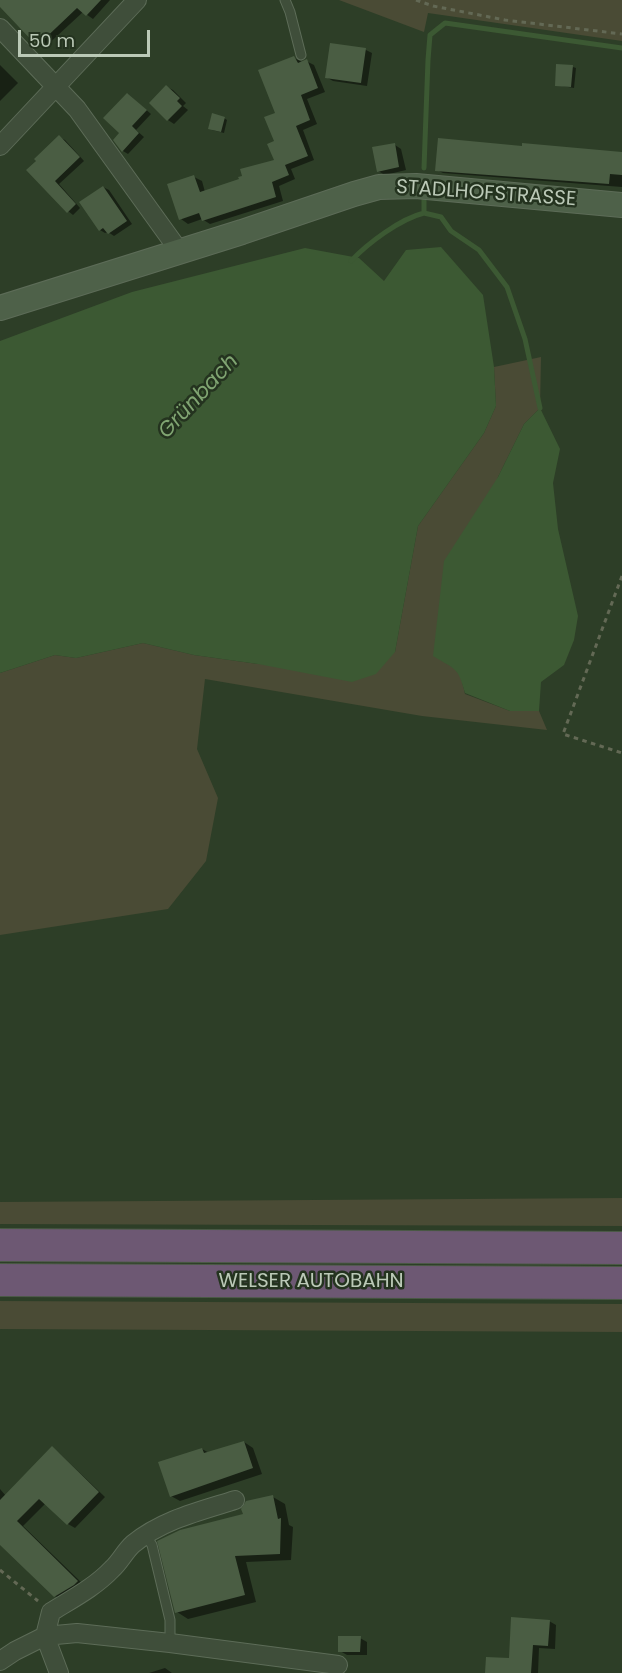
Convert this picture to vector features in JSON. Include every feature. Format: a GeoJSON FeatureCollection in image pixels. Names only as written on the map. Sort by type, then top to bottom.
{"type":"FeatureCollection","features":[{"type":"Feature","properties":{"kind":"highway","name":"WELSER AUTOBAHN"},"geometry":{"type":"LineString","coordinates":[[0,1245],[622,1248]]}},
{"type":"Feature","properties":{"kind":"highway","name":"WELSER AUTOBAHN"},"geometry":{"type":"LineString","coordinates":[[0,1280],[622,1283]]}},
{"type":"Feature","properties":{"kind":"street"},"geometry":{"type":"LineString","coordinates":[[0,146],[137,0]]}},
{"type":"Feature","properties":{"kind":"street"},"geometry":{"type":"LineString","coordinates":[[0,28],[77,109],[180,252]]}},
{"type":"Feature","properties":{"kind":"street","name":"STADLHOFSTRASSE"},"geometry":{"type":"LineString","coordinates":[[0,308],[379,187],[423,186],[622,205]]}},
{"type":"Feature","properties":{"kind":"street"},"geometry":{"type":"LineString","coordinates":[[59,1673],[45,1636],[51,1612],[96,1584],[132,1545],[146,1536],[180,1517],[235,1500]]}},
{"type":"Feature","properties":{"kind":"street"},"geometry":{"type":"LineString","coordinates":[[0,1661],[45,1636],[77,1633],[338,1665]]}},
{"type":"Feature","properties":{"kind":"lane"},"geometry":{"type":"LineString","coordinates":[[285,0],[301,55]]}},
{"type":"Feature","properties":{"kind":"lane"},"geometry":{"type":"LineString","coordinates":[[146,1536],[152,1545],[170,1620],[170,1643]]}},
{"type":"Feature","properties":{"kind":"path"},"geometry":{"type":"LineString","coordinates":[[416,0],[434,6],[505,20],[622,34]]}},
{"type":"Feature","properties":{"kind":"path"},"geometry":{"type":"LineString","coordinates":[[622,576],[563,734],[622,753]]}},
{"type":"Feature","properties":{"kind":"path"},"geometry":{"type":"LineString","coordinates":[[0,1570],[51,1612]]}},
{"type":"Feature","properties":{"kind":"shaded area"},"geometry":{"type":"Polygon","coordinates":[[[339,0],[622,0],[622,41],[428,13],[424,32],[339,0]]]}},
{"type":"Feature","properties":{"kind":"shaded area"},"geometry":{"type":"Polygon","coordinates":[[[541,357],[540,408],[524,424],[498,477],[456,670],[461,677],[465,694],[510,711],[539,711],[547,730],[422,716],[205,679],[197,749],[218,798],[206,861],[168,909],[0,935],[0,673],[55,655],[76,658],[143,643],[194,655],[258,664],[395,652],[418,526],[484,433],[496,406],[494,367],[541,357]]]}},
{"type":"Feature","properties":{"kind":"shaded area"},"geometry":{"type":"Polygon","coordinates":[[[622,1198],[622,1226],[0,1224],[0,1202],[622,1198]]]}},
{"type":"Feature","properties":{"kind":"shaded area"},"geometry":{"type":"Polygon","coordinates":[[[0,1301],[622,1304],[622,1332],[0,1329],[0,1301]]]}},
{"type":"Feature","properties":{"kind":"water"},"geometry":{"type":"Polygon","coordinates":[[[441,247],[483,295],[494,367],[496,406],[484,433],[418,526],[395,652],[376,674],[352,682],[258,664],[194,655],[143,643],[76,658],[55,655],[0,673],[0,341],[132,292],[305,248],[359,258],[384,281],[406,250],[441,247]]]}},
{"type":"Feature","properties":{"kind":"water"},"geometry":{"type":"Polygon","coordinates":[[[540,408],[560,449],[553,483],[558,529],[578,616],[574,640],[564,665],[541,682],[539,711],[510,711],[465,693],[455,670],[433,656],[444,561],[498,477],[524,424],[540,408]]]}},
{"type":"Feature","properties":{"kind":"building"},"geometry":{"type":"Polygon","coordinates":[[[0,0],[101,0],[86,16],[77,8],[37,46],[0,7],[0,0]]]}},
{"type":"Feature","properties":{"kind":"building"},"geometry":{"type":"Polygon","coordinates":[[[330,43],[366,48],[361,83],[325,78],[330,43]]]}},
{"type":"Feature","properties":{"kind":"building"},"geometry":{"type":"Polygon","coordinates":[[[294,56],[298,63],[307,59],[318,88],[301,95],[310,120],[296,126],[308,156],[285,165],[289,175],[272,182],[276,197],[202,221],[199,213],[179,220],[167,184],[194,175],[200,192],[239,179],[238,177],[242,176],[240,169],[274,160],[267,144],[274,141],[264,117],[275,113],[258,70],[294,56]]]}},
{"type":"Feature","properties":{"kind":"building"},"geometry":{"type":"Polygon","coordinates":[[[556,64],[573,65],[571,87],[555,86],[556,64]]]}},
{"type":"Feature","properties":{"kind":"building"},"geometry":{"type":"Polygon","coordinates":[[[166,85],[180,98],[177,101],[182,106],[167,121],[149,103],[166,85]]]}},
{"type":"Feature","properties":{"kind":"building"},"geometry":{"type":"Polygon","coordinates":[[[127,93],[147,110],[132,126],[139,133],[122,152],[113,140],[119,133],[103,118],[127,93]]]}},
{"type":"Feature","properties":{"kind":"building"},"geometry":{"type":"Polygon","coordinates":[[[212,113],[225,117],[221,132],[208,129],[212,113]]]}},
{"type":"Feature","properties":{"kind":"building"},"geometry":{"type":"Polygon","coordinates":[[[59,135],[80,157],[55,181],[76,204],[67,213],[26,170],[59,135]]]}},
{"type":"Feature","properties":{"kind":"building"},"geometry":{"type":"Polygon","coordinates":[[[438,138],[622,152],[622,175],[610,174],[609,184],[435,171],[438,138]]]}},
{"type":"Feature","properties":{"kind":"building"},"geometry":{"type":"Polygon","coordinates":[[[395,143],[399,167],[377,172],[372,147],[395,143]]]}},
{"type":"Feature","properties":{"kind":"building"},"geometry":{"type":"Polygon","coordinates":[[[103,186],[127,221],[108,234],[103,228],[99,231],[79,202],[103,186]]]}},
{"type":"Feature","properties":{"kind":"building"},"geometry":{"type":"Polygon","coordinates":[[[244,1441],[253,1468],[170,1497],[158,1462],[202,1448],[204,1453],[244,1441]]]}},
{"type":"Feature","properties":{"kind":"building"},"geometry":{"type":"Polygon","coordinates":[[[52,1446],[99,1492],[67,1525],[39,1499],[17,1521],[78,1581],[54,1597],[0,1545],[0,1500],[52,1446]]]}},
{"type":"Feature","properties":{"kind":"building"},"geometry":{"type":"Polygon","coordinates":[[[273,1495],[278,1519],[281,1518],[280,1554],[235,1556],[245,1595],[175,1613],[157,1541],[180,1530],[243,1514],[241,1509],[246,1501],[273,1495]]]}},
{"type":"Feature","properties":{"kind":"building"},"geometry":{"type":"Polygon","coordinates":[[[511,1617],[550,1620],[548,1646],[533,1645],[531,1673],[485,1673],[486,1657],[509,1658],[511,1617]]]}},
{"type":"Feature","properties":{"kind":"building"},"geometry":{"type":"Polygon","coordinates":[[[338,1636],[361,1636],[360,1652],[338,1652],[338,1636]]]}},
{"type":"Feature","properties":{"kind":"waterway","name":"Grünbach"},"geometry":{"type":"LineString","coordinates":[[424,168],[430,35],[445,23],[622,48]]}},
{"type":"Feature","properties":{"kind":"waterway","name":"Grünbach"},"geometry":{"type":"LineString","coordinates":[[351,261],[385,232],[405,220],[424,213],[424,198]]}},
{"type":"Feature","properties":{"kind":"waterway"},"geometry":{"type":"LineString","coordinates":[[424,213],[441,217],[451,231],[479,250],[507,287],[525,339],[540,408]]}}]}
